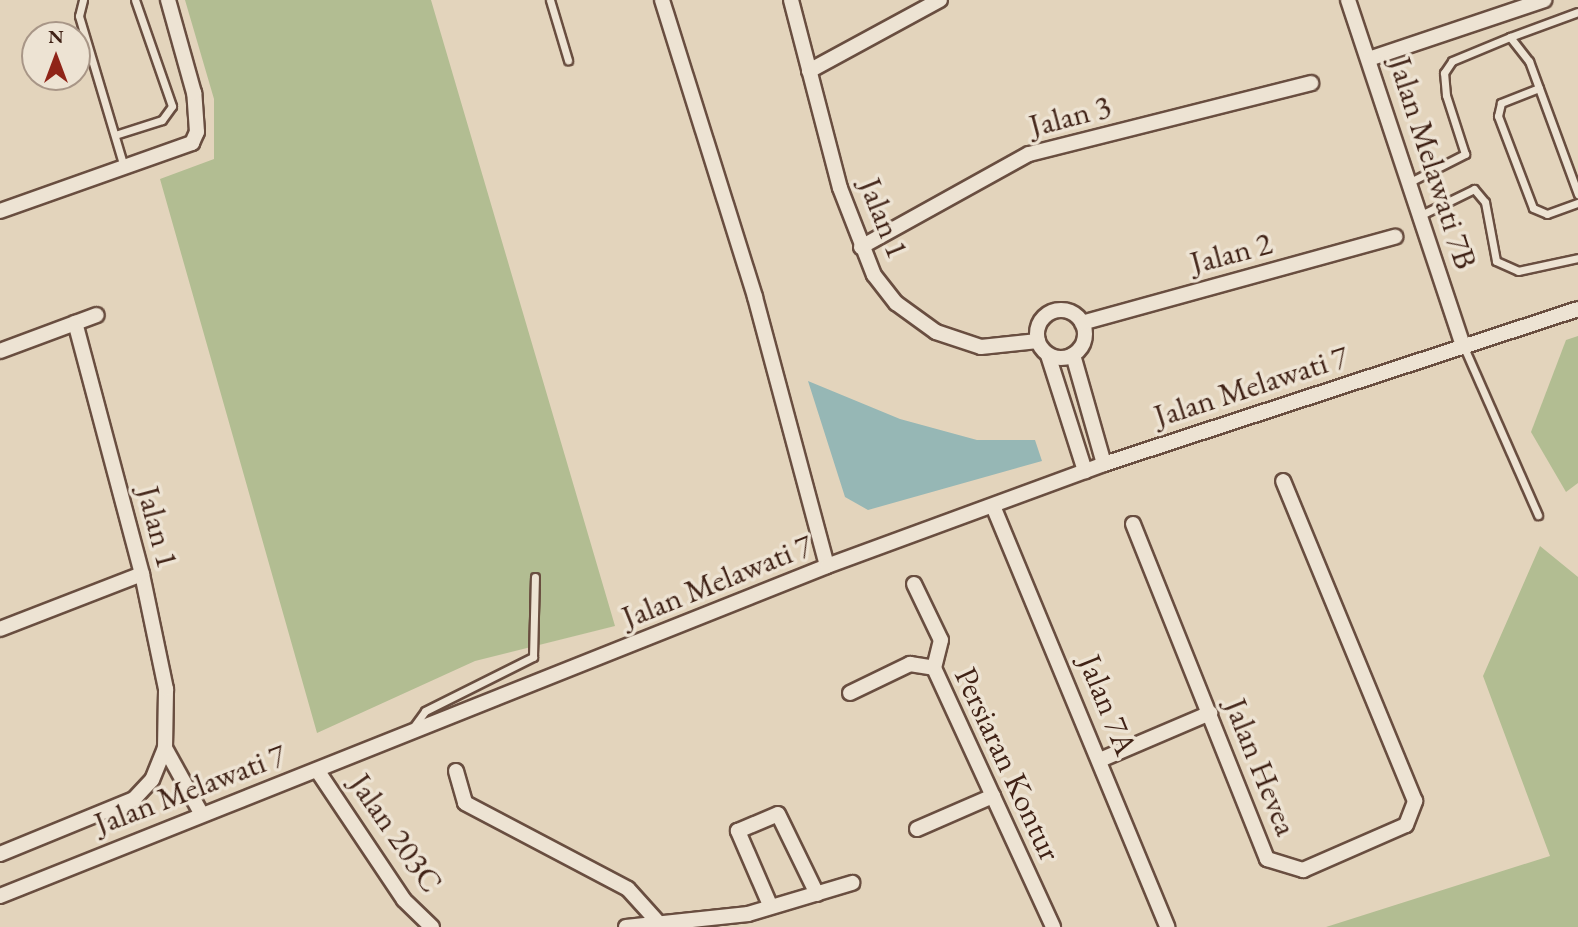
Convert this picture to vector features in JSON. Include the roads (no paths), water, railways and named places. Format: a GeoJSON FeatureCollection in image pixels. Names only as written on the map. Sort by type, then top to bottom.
{"type":"FeatureCollection","features":[{"type":"Feature","properties":{"kind":"street"},"geometry":{"type":"LineString","coordinates":[[0,211],[192,143],[197,132],[189,70],[168,0]]}},
{"type":"Feature","properties":{"kind":"street"},"geometry":{"type":"LineString","coordinates":[[662,0],[755,298],[827,566]]}},
{"type":"Feature","properties":{"kind":"street","name":"Jalan 1"},"geometry":{"type":"LineString","coordinates":[[790,0],[861,247],[896,303],[936,332],[981,347],[1038,341]]}},
{"type":"Feature","properties":{"kind":"street"},"geometry":{"type":"LineString","coordinates":[[809,71],[940,0]]}},
{"type":"Feature","properties":{"kind":"street","name":"Jalan Melawati 7B"},"geometry":{"type":"LineString","coordinates":[[1348,0],[1463,345]]}},
{"type":"Feature","properties":{"kind":"street"},"geometry":{"type":"LineString","coordinates":[[1369,59],[1544,0]]}},
{"type":"Feature","properties":{"kind":"street","name":"Jalan 3"},"geometry":{"type":"LineString","coordinates":[[861,247],[1029,154],[1311,83]]}},
{"type":"Feature","properties":{"kind":"street","name":"Jalan 2"},"geometry":{"type":"LineString","coordinates":[[1082,323],[1395,237]]}},
{"type":"Feature","properties":{"kind":"street","name":"Jalan Melawati 7"},"geometry":{"type":"LineString","coordinates":[[1,895],[201,813],[317,771],[827,566],[1104,464],[1578,309]]}},
{"type":"Feature","properties":{"kind":"street"},"geometry":{"type":"LineString","coordinates":[[1085,471],[1048,355],[1038,341],[1038,327],[1052,312],[1072,313],[1082,323],[1085,337],[1073,355],[1104,464]]}},
{"type":"Feature","properties":{"kind":"street"},"geometry":{"type":"LineString","coordinates":[[0,351],[97,315]]}},
{"type":"Feature","properties":{"kind":"street","name":"Jalan 1"},"geometry":{"type":"LineString","coordinates":[[75,323],[142,573],[166,689],[166,748]]}},
{"type":"Feature","properties":{"kind":"street"},"geometry":{"type":"LineString","coordinates":[[1048,355],[1073,355]]}},
{"type":"Feature","properties":{"kind":"street","name":"Jalan Hevea"},"geometry":{"type":"LineString","coordinates":[[1133,524],[1267,859],[1303,870],[1406,825],[1415,801],[1283,481]]}},
{"type":"Feature","properties":{"kind":"street","name":"Jalan 7A"},"geometry":{"type":"LineString","coordinates":[[993,506],[1167,927]]}},
{"type":"Feature","properties":{"kind":"street"},"geometry":{"type":"LineString","coordinates":[[0,629],[142,573]]}},
{"type":"Feature","properties":{"kind":"street"},"geometry":{"type":"LineString","coordinates":[[914,584],[941,640],[934,668]]}},
{"type":"Feature","properties":{"kind":"street","name":"Persiaran Kontur"},"geometry":{"type":"LineString","coordinates":[[850,693],[910,664],[934,668],[1053,927]]}},
{"type":"Feature","properties":{"kind":"street"},"geometry":{"type":"LineString","coordinates":[[1100,760],[1210,713]]}},
{"type":"Feature","properties":{"kind":"street"},"geometry":{"type":"LineString","coordinates":[[166,748],[201,813]]}},
{"type":"Feature","properties":{"kind":"street"},"geometry":{"type":"LineString","coordinates":[[0,855],[135,799],[152,780],[166,748]]}},
{"type":"Feature","properties":{"kind":"street","name":"Jalan 203C"},"geometry":{"type":"LineString","coordinates":[[317,771],[404,900],[432,927]]}},
{"type":"Feature","properties":{"kind":"street"},"geometry":{"type":"LineString","coordinates":[[456,771],[465,803],[628,889],[656,920]]}},
{"type":"Feature","properties":{"kind":"street"},"geometry":{"type":"LineString","coordinates":[[916,829],[993,796]]}},
{"type":"Feature","properties":{"kind":"street"},"geometry":{"type":"LineString","coordinates":[[771,905],[738,831],[778,814],[817,894]]}},
{"type":"Feature","properties":{"kind":"street"},"geometry":{"type":"LineString","coordinates":[[626,927],[656,920],[715,919],[852,883]]}},
{"type":"Feature","properties":{"kind":"lane"},"geometry":{"type":"LineString","coordinates":[[82,0],[79,16],[124,168]]}},
{"type":"Feature","properties":{"kind":"lane"},"geometry":{"type":"LineString","coordinates":[[116,135],[162,120],[172,106],[135,0]]}},
{"type":"Feature","properties":{"kind":"lane"},"geometry":{"type":"LineString","coordinates":[[550,0],[568,60]]}},
{"type":"Feature","properties":{"kind":"lane"},"geometry":{"type":"LineString","coordinates":[[1410,182],[1465,154],[1446,95],[1444,73],[1451,61],[1578,12]]}},
{"type":"Feature","properties":{"kind":"lane"},"geometry":{"type":"LineString","coordinates":[[1510,37],[1529,61],[1578,194]]}},
{"type":"Feature","properties":{"kind":"lane"},"geometry":{"type":"LineString","coordinates":[[1539,88],[1501,103],[1498,116],[1533,208],[1547,214],[1578,203]]}},
{"type":"Feature","properties":{"kind":"lane"},"geometry":{"type":"LineString","coordinates":[[1421,215],[1474,189],[1485,202],[1496,261],[1518,271],[1578,258]]}},
{"type":"Feature","properties":{"kind":"lane"},"geometry":{"type":"LineString","coordinates":[[1463,345],[1538,514]]}},
{"type":"Feature","properties":{"kind":"lane"},"geometry":{"type":"LineString","coordinates":[[407,735],[425,711],[533,657],[535,577]]}},
{"type":"Feature","properties":{"kind":"water"},"geometry":{"type":"Polygon","coordinates":[[[808,381],[900,419],[977,440],[1035,440],[1042,461],[868,510],[845,497],[808,381]]]}}]}
